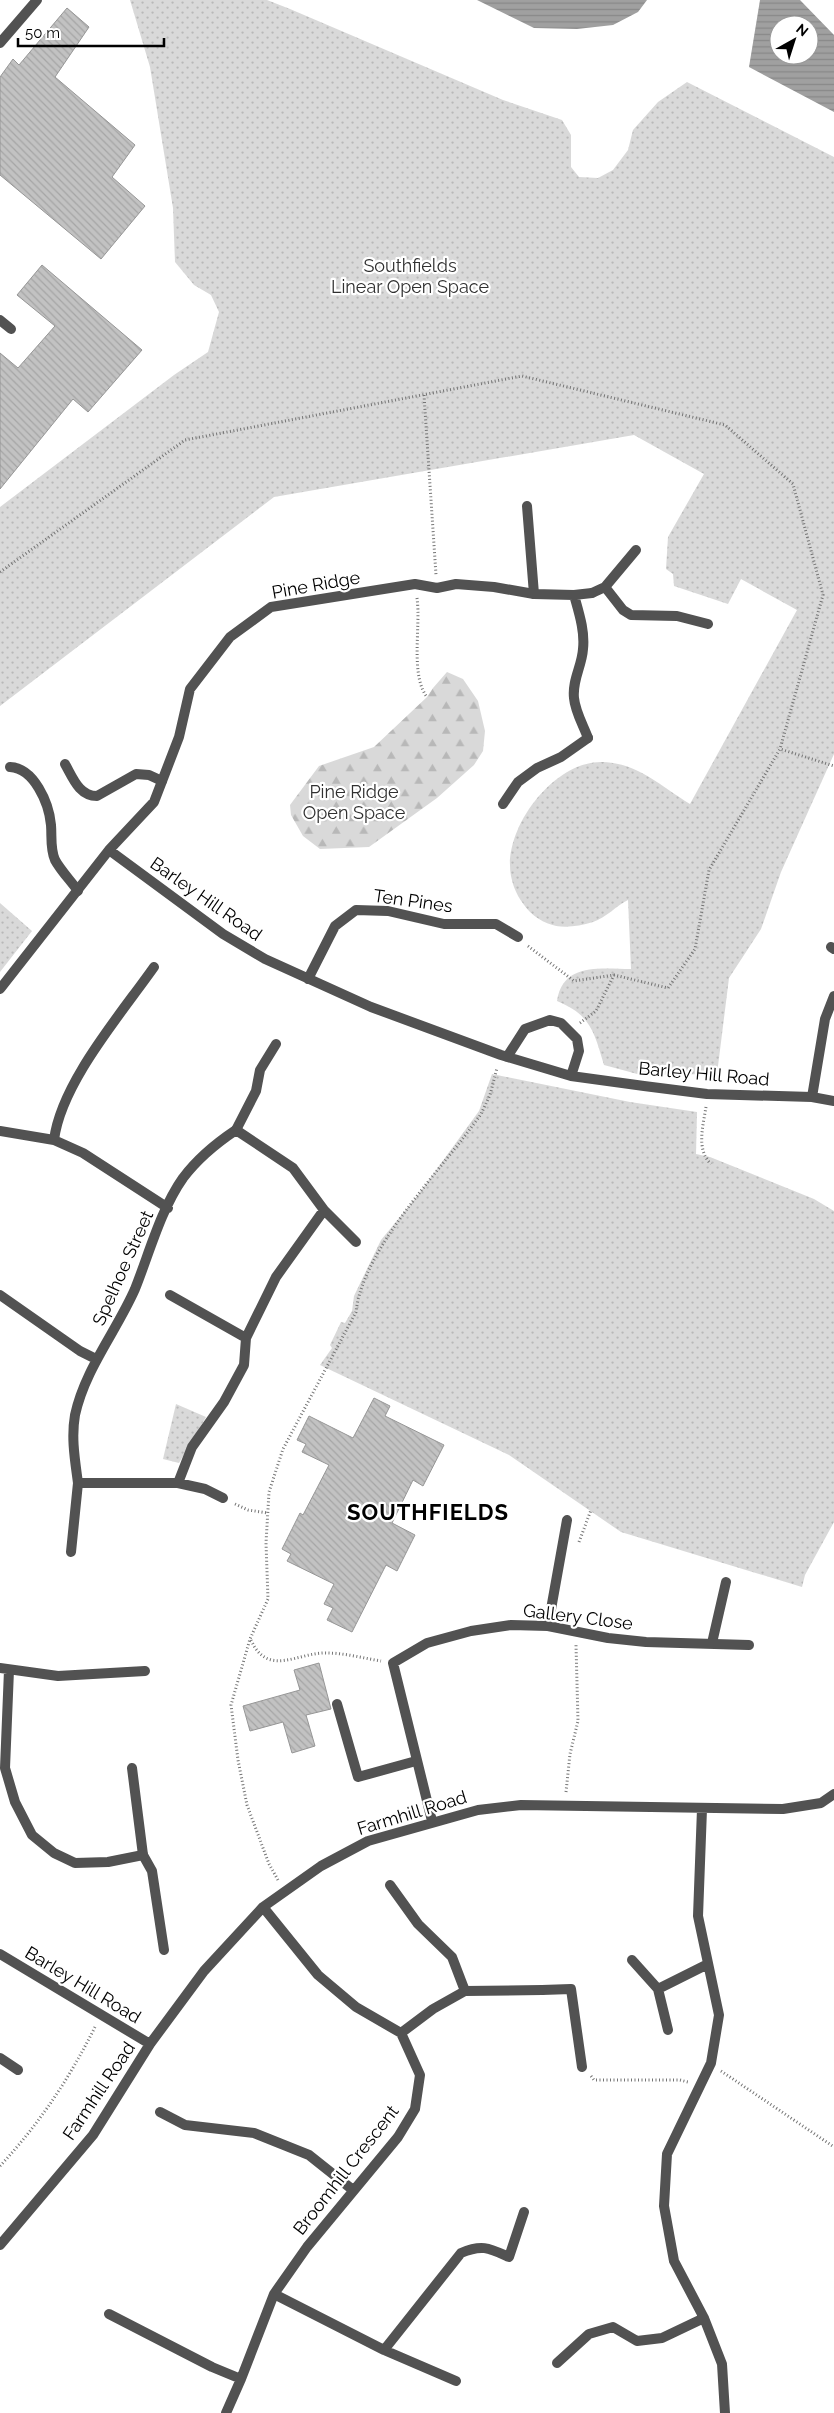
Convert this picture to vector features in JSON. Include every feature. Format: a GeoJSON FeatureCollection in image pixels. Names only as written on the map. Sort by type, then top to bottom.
{"type":"FeatureCollection","features":[{"type":"Feature","properties":{"kind":"street"},"geometry":{"type":"LineString","coordinates":[[0,43],[37,0]]}},
{"type":"Feature","properties":{"kind":"street"},"geometry":{"type":"LineString","coordinates":[[0,320],[11,329]]}},
{"type":"Feature","properties":{"kind":"street"},"geometry":{"type":"LineString","coordinates":[[527,506],[534,594]]}},
{"type":"Feature","properties":{"kind":"street"},"geometry":{"type":"LineString","coordinates":[[636,550],[606,587],[623,610],[631,615],[677,616],[708,624]]}},
{"type":"Feature","properties":{"kind":"street","name":"Pine Ridge"},"geometry":{"type":"LineString","coordinates":[[109,850],[154,802],[179,737],[190,689],[230,636],[271,606],[415,584],[437,588],[456,584],[494,587],[534,594],[574,596],[592,593],[606,587]]}},
{"type":"Feature","properties":{"kind":"street"},"geometry":{"type":"LineString","coordinates":[[503,804],[518,782],[537,768],[561,757],[588,738],[574,699],[574,684],[583,647],[583,630],[574,596]]}},
{"type":"Feature","properties":{"kind":"street"},"geometry":{"type":"LineString","coordinates":[[64,764],[80,790],[90,796],[97,796],[136,774],[149,775],[162,781]]}},
{"type":"Feature","properties":{"kind":"street"},"geometry":{"type":"LineString","coordinates":[[10,767],[20,767],[26,772],[37,788],[47,809],[51,825],[51,844],[55,859],[78,891]]}},
{"type":"Feature","properties":{"kind":"street"},"geometry":{"type":"LineString","coordinates":[[0,989],[109,850]]}},
{"type":"Feature","properties":{"kind":"street","name":"Barley Hill Road"},"geometry":{"type":"LineString","coordinates":[[109,850],[223,934],[265,959],[371,1008],[504,1056],[571,1076],[707,1094],[812,1097],[834,1102]]}},
{"type":"Feature","properties":{"kind":"street","name":"Ten Pines"},"geometry":{"type":"LineString","coordinates":[[308,979],[335,926],[356,910],[388,911],[444,924],[496,924],[518,937]]}},
{"type":"Feature","properties":{"kind":"street"},"geometry":{"type":"LineString","coordinates":[[54,1140],[65,1101],[78,1076],[154,967]]}},
{"type":"Feature","properties":{"kind":"street"},"geometry":{"type":"LineString","coordinates":[[812,1097],[825,1019],[834,996]]}},
{"type":"Feature","properties":{"kind":"street"},"geometry":{"type":"LineString","coordinates":[[504,1056],[525,1029],[537,1023],[550,1020],[561,1023],[577,1039],[579,1051],[571,1076]]}},
{"type":"Feature","properties":{"kind":"street"},"geometry":{"type":"LineString","coordinates":[[168,1208],[182,1180],[203,1153],[236,1130],[256,1091],[260,1070],[276,1044]]}},
{"type":"Feature","properties":{"kind":"street"},"geometry":{"type":"LineString","coordinates":[[236,1130],[293,1168],[324,1210],[356,1242]]}},
{"type":"Feature","properties":{"kind":"street","name":"Spelhoe Street"},"geometry":{"type":"LineString","coordinates":[[0,1132],[54,1140],[83,1153],[168,1208],[134,1290],[116,1326],[96,1359],[80,1398],[75,1417],[73,1440],[78,1483],[71,1552]]}},
{"type":"Feature","properties":{"kind":"street"},"geometry":{"type":"LineString","coordinates":[[178,1483],[192,1447],[224,1402],[244,1364],[246,1338],[276,1277],[324,1210]]}},
{"type":"Feature","properties":{"kind":"street"},"geometry":{"type":"LineString","coordinates":[[0,1295],[80,1351],[96,1359]]}},
{"type":"Feature","properties":{"kind":"street"},"geometry":{"type":"LineString","coordinates":[[170,1295],[246,1338]]}},
{"type":"Feature","properties":{"kind":"street"},"geometry":{"type":"LineString","coordinates":[[78,1483],[178,1483],[205,1489],[223,1498]]}},
{"type":"Feature","properties":{"kind":"street"},"geometry":{"type":"LineString","coordinates":[[548,1626],[567,1520]]}},
{"type":"Feature","properties":{"kind":"street"},"geometry":{"type":"LineString","coordinates":[[712,1644],[726,1582]]}},
{"type":"Feature","properties":{"kind":"street","name":"Gallery Close"},"geometry":{"type":"LineString","coordinates":[[393,1663],[427,1643],[471,1631],[511,1625],[548,1626],[608,1638],[646,1642],[749,1646]]}},
{"type":"Feature","properties":{"kind":"street"},"geometry":{"type":"LineString","coordinates":[[393,1663],[432,1821]]}},
{"type":"Feature","properties":{"kind":"street"},"geometry":{"type":"LineString","coordinates":[[143,1855],[108,1862],[75,1863],[54,1853],[32,1835],[15,1802],[5,1768],[4,1669],[58,1676],[145,1671]]}},
{"type":"Feature","properties":{"kind":"street"},"geometry":{"type":"LineString","coordinates":[[337,1704],[358,1777],[416,1761]]}},
{"type":"Feature","properties":{"kind":"street"},"geometry":{"type":"LineString","coordinates":[[132,1768],[143,1855],[152,1871],[164,1950]]}},
{"type":"Feature","properties":{"kind":"street","name":"Farmhill Road"},"geometry":{"type":"LineString","coordinates":[[0,2245],[92,2135],[150,2044],[204,1971],[263,1907],[321,1866],[368,1841],[432,1821],[478,1810],[521,1805],[702,1809],[801,1808],[821,1803],[834,1794]]}},
{"type":"Feature","properties":{"kind":"street"},"geometry":{"type":"LineString","coordinates":[[702,1809],[698,1916],[719,2015],[710,2064],[667,2154],[664,2206],[674,2261],[704,2318],[722,2364],[725,2413]]}},
{"type":"Feature","properties":{"kind":"street"},"geometry":{"type":"LineString","coordinates":[[390,1885],[418,1924],[452,1957],[465,1991]]}},
{"type":"Feature","properties":{"kind":"street"},"geometry":{"type":"LineString","coordinates":[[263,1907],[318,1975],[356,2007],[401,2033],[433,2009],[465,1991],[571,1989],[582,2067]]}},
{"type":"Feature","properties":{"kind":"street","name":"Barley Hill Road"},"geometry":{"type":"LineString","coordinates":[[0,1954],[150,2044]]}},
{"type":"Feature","properties":{"kind":"street"},"geometry":{"type":"LineString","coordinates":[[632,1960],[658,1989],[668,2030]]}},
{"type":"Feature","properties":{"kind":"street"},"geometry":{"type":"LineString","coordinates":[[658,1989],[708,1964]]}},
{"type":"Feature","properties":{"kind":"street","name":"Broomhill Crescent"},"geometry":{"type":"LineString","coordinates":[[226,2413],[274,2294],[307,2246],[398,2137],[415,2109],[420,2075],[401,2033]]}},
{"type":"Feature","properties":{"kind":"street"},"geometry":{"type":"LineString","coordinates":[[0,2058],[18,2070]]}},
{"type":"Feature","properties":{"kind":"street"},"geometry":{"type":"LineString","coordinates":[[160,2112],[186,2126],[254,2133],[300,2151],[309,2155],[353,2190]]}},
{"type":"Feature","properties":{"kind":"street"},"geometry":{"type":"LineString","coordinates":[[384,2350],[460,2253],[474,2247],[487,2248],[509,2257],[524,2212]]}},
{"type":"Feature","properties":{"kind":"street"},"geometry":{"type":"LineString","coordinates":[[274,2294],[384,2350],[456,2381]]}},
{"type":"Feature","properties":{"kind":"street"},"geometry":{"type":"LineString","coordinates":[[110,2314],[212,2367],[241,2379]]}},
{"type":"Feature","properties":{"kind":"street"},"geometry":{"type":"LineString","coordinates":[[557,2363],[589,2334],[613,2327],[637,2341],[662,2338],[704,2318]]}},
{"type":"Feature","properties":{"kind":"path"},"geometry":{"type":"LineString","coordinates":[[0,572],[185,440],[522,376],[725,425],[793,484],[823,595],[780,749],[709,870],[695,949],[668,988],[614,975],[574,982],[518,937]]}},
{"type":"Feature","properties":{"kind":"path"},"geometry":{"type":"LineString","coordinates":[[424,395],[437,588]]}},
{"type":"Feature","properties":{"kind":"path"},"geometry":{"type":"LineString","coordinates":[[415,584],[419,617],[418,660],[422,689],[427,697]]}},
{"type":"Feature","properties":{"kind":"path"},"geometry":{"type":"LineString","coordinates":[[780,749],[834,766]]}},
{"type":"Feature","properties":{"kind":"path"},"geometry":{"type":"LineString","coordinates":[[569,1031],[596,1011],[614,975]]}},
{"type":"Feature","properties":{"kind":"path"},"geometry":{"type":"LineString","coordinates":[[284,1892],[269,1864],[247,1805],[238,1760],[232,1705],[250,1639],[268,1598],[269,1492],[283,1449],[356,1312],[358,1295],[384,1241],[481,1114],[504,1056]]}},
{"type":"Feature","properties":{"kind":"path"},"geometry":{"type":"LineString","coordinates":[[707,1094],[701,1141],[704,1157],[711,1164]]}},
{"type":"Feature","properties":{"kind":"path"},"geometry":{"type":"LineString","coordinates":[[223,1498],[248,1510],[268,1513]]}},
{"type":"Feature","properties":{"kind":"path"},"geometry":{"type":"LineString","coordinates":[[576,1551],[591,1510]]}},
{"type":"Feature","properties":{"kind":"path"},"geometry":{"type":"LineString","coordinates":[[565,1805],[570,1754],[578,1721],[579,1690],[577,1648],[566,1629]]}},
{"type":"Feature","properties":{"kind":"path"},"geometry":{"type":"LineString","coordinates":[[250,1639],[255,1650],[264,1657],[280,1662],[325,1652],[393,1663]]}},
{"type":"Feature","properties":{"kind":"path"},"geometry":{"type":"LineString","coordinates":[[0,2166],[24,2140],[72,2072],[102,2015]]}},
{"type":"Feature","properties":{"kind":"path"},"geometry":{"type":"LineString","coordinates":[[710,2064],[834,2147]]}},
{"type":"Feature","properties":{"kind":"path"},"geometry":{"type":"LineString","coordinates":[[582,2067],[594,2080],[680,2080],[700,2085]]}},
{"type":"Feature","properties":{"kind":"green space","name":"Southfields Linear Open Space"},"geometry":{"type":"Polygon","coordinates":[[[130,0],[267,0],[290,9],[503,100],[562,120],[571,135],[571,167],[579,177],[598,178],[613,170],[628,150],[633,130],[658,102],[687,82],[834,157],[834,754],[781,872],[761,929],[729,978],[717,1074],[641,1075],[604,1065],[590,1026],[577,1012],[557,1001],[561,988],[575,974],[585,970],[596,969],[631,969],[628,900],[593,922],[568,927],[552,925],[537,918],[526,908],[520,900],[511,876],[510,858],[515,838],[523,819],[535,801],[550,785],[567,772],[585,764],[616,763],[639,771],[690,804],[797,610],[741,579],[728,604],[674,586],[673,574],[666,569],[668,537],[704,474],[634,435],[274,497],[0,706],[0,507],[174,375],[208,352],[219,312],[211,295],[194,285],[175,262],[173,208],[150,67],[130,0]]]}},
{"type":"Feature","properties":{"kind":"green space","name":"Pine Ridge Open Space"},"geometry":{"type":"Polygon","coordinates":[[[447,672],[463,679],[478,701],[485,731],[483,751],[474,765],[437,798],[369,847],[320,849],[303,836],[291,815],[290,805],[319,766],[374,747],[427,697],[447,672]]]}},
{"type":"Feature","properties":{"kind":"green space"},"geometry":{"type":"Polygon","coordinates":[[[0,903],[32,931],[0,972],[0,903]]]}},
{"type":"Feature","properties":{"kind":"green space"},"geometry":{"type":"Polygon","coordinates":[[[492,1074],[630,1102],[697,1112],[696,1154],[710,1157],[814,1199],[834,1211],[834,1522],[805,1575],[802,1587],[621,1532],[509,1455],[320,1365],[332,1348],[330,1345],[341,1322],[345,1323],[352,1311],[354,1296],[381,1240],[418,1195],[479,1111],[492,1074]]]}},
{"type":"Feature","properties":{"kind":"green space"},"geometry":{"type":"Polygon","coordinates":[[[176,1404],[206,1417],[179,1463],[163,1459],[176,1404]]]}},
{"type":"Feature","properties":{"kind":"shaded area"},"geometry":{"type":"Polygon","coordinates":[[[477,0],[647,0],[638,12],[613,25],[577,29],[534,28],[477,0]]]}},
{"type":"Feature","properties":{"kind":"shaded area"},"geometry":{"type":"Polygon","coordinates":[[[760,0],[800,0],[815,15],[769,15],[769,65],[819,65],[819,20],[834,35],[834,112],[749,67],[760,0]]]}},
{"type":"Feature","properties":{"kind":"building"},"geometry":{"type":"Polygon","coordinates":[[[67,8],[89,27],[55,77],[135,145],[112,177],[145,206],[101,259],[0,175],[0,77],[13,59],[19,65],[67,8]]]}},
{"type":"Feature","properties":{"kind":"building"},"geometry":{"type":"Polygon","coordinates":[[[42,265],[142,350],[88,412],[73,399],[0,489],[0,353],[18,368],[55,326],[17,295],[42,265]]]}},
{"type":"Feature","properties":{"kind":"building"},"geometry":{"type":"Polygon","coordinates":[[[374,1398],[390,1406],[385,1416],[444,1445],[423,1486],[413,1480],[392,1523],[415,1535],[397,1571],[386,1565],[352,1632],[327,1620],[333,1608],[324,1604],[334,1584],[287,1561],[291,1554],[282,1549],[300,1513],[303,1515],[329,1465],[302,1452],[306,1444],[297,1440],[309,1416],[353,1438],[374,1398]]]}},
{"type":"Feature","properties":{"kind":"building"},"geometry":{"type":"Polygon","coordinates":[[[319,1663],[331,1709],[306,1715],[315,1746],[292,1753],[283,1722],[250,1731],[243,1706],[300,1690],[294,1670],[319,1663]]]}},
{"type":"Feature","properties":{"kind":"district","name":"SOUTHFIELDS"},"geometry":{"type":"Point","coordinates":[428,1512]}}]}
